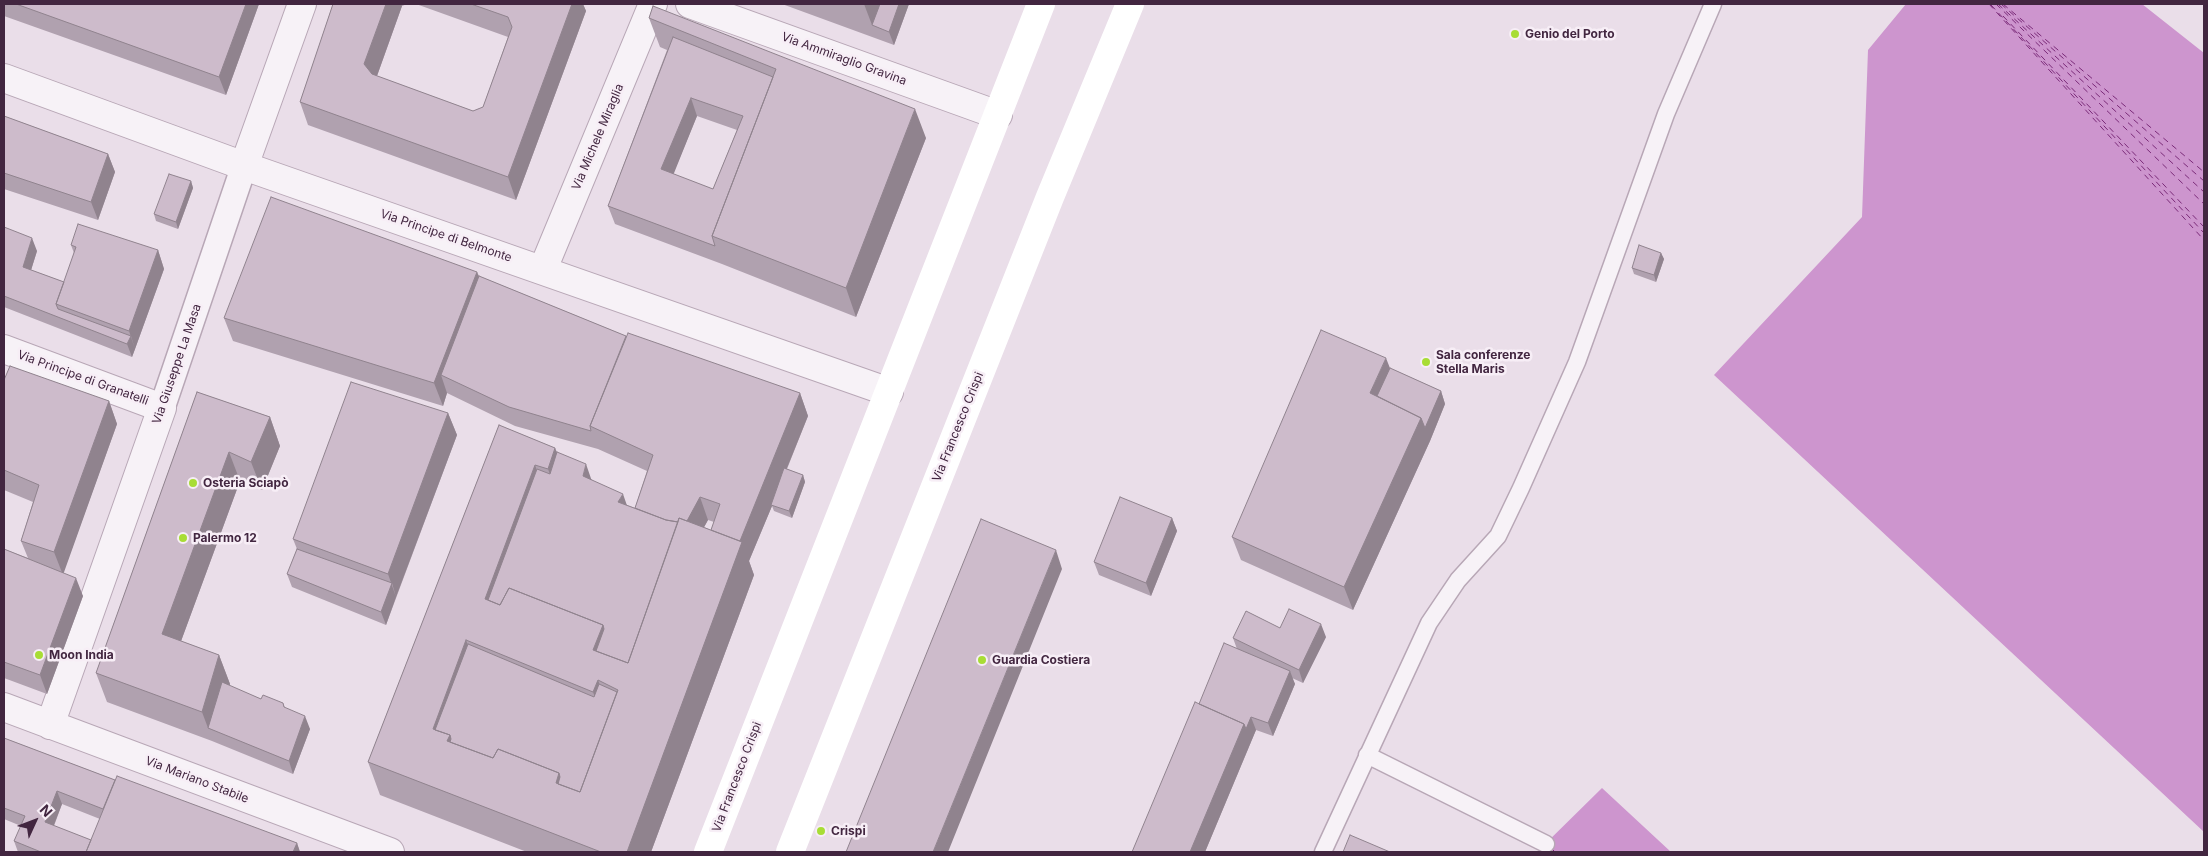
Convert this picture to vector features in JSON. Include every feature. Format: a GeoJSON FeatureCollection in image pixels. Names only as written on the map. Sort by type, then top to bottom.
{"type":"FeatureCollection","features":[{"type":"Feature","properties":{"kind":"main road","name":"Via Francesco Crispi"},"geometry":{"type":"LineString","coordinates":[[708,852],[1041,4]]}},
{"type":"Feature","properties":{"kind":"main road","name":"Via Francesco Crispi"},"geometry":{"type":"LineString","coordinates":[[790,852],[1050,197],[1130,4]]}},
{"type":"Feature","properties":{"kind":"street","name":"Via Giuseppe La Masa"},"geometry":{"type":"LineString","coordinates":[[50,725],[302,4]]}},
{"type":"Feature","properties":{"kind":"street","name":"Via Michele Miraglia"},"geometry":{"type":"LineString","coordinates":[[542,269],[653,4]]}},
{"type":"Feature","properties":{"kind":"street","name":"Via Ammiraglio Gravina"},"geometry":{"type":"LineString","coordinates":[[690,4],[998,114]]}},
{"type":"Feature","properties":{"kind":"street","name":"Via Principe di Belmonte"},"geometry":{"type":"LineString","coordinates":[[4,78],[244,166],[889,392]]}},
{"type":"Feature","properties":{"kind":"street","name":"Via Principe di Granatelli"},"geometry":{"type":"LineString","coordinates":[[4,348],[162,408]]}},
{"type":"Feature","properties":{"kind":"street","name":"Via Mariano Stabile"},"geometry":{"type":"LineString","coordinates":[[4,707],[390,852]]}},
{"type":"Feature","properties":{"kind":"lane"},"geometry":{"type":"LineString","coordinates":[[1323,852],[1429,623],[1458,580],[1498,536],[1521,488],[1577,362],[1666,114],[1713,4]]}},
{"type":"Feature","properties":{"kind":"lane"},"geometry":{"type":"LineString","coordinates":[[1367,755],[1546,844]]}},
{"type":"Feature","properties":{"kind":"shaded area"},"geometry":{"type":"Polygon","coordinates":[[[1906,4],[2142,4],[2204,53],[2204,832],[1714,375],[1862,217],[1868,50],[1906,4]]]}},
{"type":"Feature","properties":{"kind":"shaded area"},"geometry":{"type":"Polygon","coordinates":[[[1602,788],[1671,852],[1537,852],[1602,788]]]}},
{"type":"Feature","properties":{"kind":"building"},"geometry":{"type":"Polygon","coordinates":[[[16,4],[246,4],[219,77],[16,4]]]}},
{"type":"Feature","properties":{"kind":"building"},"geometry":{"type":"Polygon","coordinates":[[[333,4],[386,4],[364,64],[372,74],[473,111],[483,107],[512,27],[508,17],[471,4],[572,4],[508,177],[300,102],[333,4]]]}},
{"type":"Feature","properties":{"kind":"building"},"geometry":{"type":"Polygon","coordinates":[[[880,4],[899,4],[889,32],[872,25],[880,4]]]}},
{"type":"Feature","properties":{"kind":"building"},"geometry":{"type":"Polygon","coordinates":[[[653,6],[915,109],[846,288],[712,236],[776,69],[649,18],[653,6]]]}},
{"type":"Feature","properties":{"kind":"building"},"geometry":{"type":"Polygon","coordinates":[[[673,37],[773,77],[712,236],[715,246],[608,206],[673,37]],[[691,98],[661,169],[713,189],[743,116],[691,98]]]}},
{"type":"Feature","properties":{"kind":"building"},"geometry":{"type":"Polygon","coordinates":[[[4,116],[108,154],[91,202],[4,173],[4,116]]]}},
{"type":"Feature","properties":{"kind":"building"},"geometry":{"type":"Polygon","coordinates":[[[169,174],[191,181],[176,222],[154,214],[169,174]]]}},
{"type":"Feature","properties":{"kind":"building"},"geometry":{"type":"Polygon","coordinates":[[[271,197],[477,272],[434,383],[224,318],[271,197]]]}},
{"type":"Feature","properties":{"kind":"building"},"geometry":{"type":"Polygon","coordinates":[[[78,224],[158,250],[129,331],[56,304],[76,247],[71,245],[78,224]]]}},
{"type":"Feature","properties":{"kind":"building"},"geometry":{"type":"Polygon","coordinates":[[[4,227],[32,238],[23,267],[64,282],[56,304],[58,309],[131,336],[127,344],[4,296],[4,227]]]}},
{"type":"Feature","properties":{"kind":"building"},"geometry":{"type":"Polygon","coordinates":[[[1639,245],[1661,253],[1654,275],[1632,268],[1639,245]]]}},
{"type":"Feature","properties":{"kind":"building"},"geometry":{"type":"Polygon","coordinates":[[[479,276],[626,336],[590,426],[591,431],[509,407],[441,375],[479,276]]]}},
{"type":"Feature","properties":{"kind":"building"},"geometry":{"type":"Polygon","coordinates":[[[1321,330],[1386,358],[1370,393],[1421,418],[1344,587],[1232,537],[1321,330]]]}},
{"type":"Feature","properties":{"kind":"building"},"geometry":{"type":"Polygon","coordinates":[[[628,333],[800,393],[740,541],[711,530],[720,504],[700,497],[687,521],[679,518],[678,522],[666,520],[635,508],[653,455],[590,426],[628,333]]]}},
{"type":"Feature","properties":{"kind":"building"},"geometry":{"type":"Polygon","coordinates":[[[10,366],[109,401],[54,552],[21,541],[39,485],[4,470],[4,380],[10,366]]]}},
{"type":"Feature","properties":{"kind":"building"},"geometry":{"type":"Polygon","coordinates":[[[1390,368],[1441,391],[1425,428],[1421,418],[1377,396],[1390,368]]]}},
{"type":"Feature","properties":{"kind":"building"},"geometry":{"type":"Polygon","coordinates":[[[351,382],[448,413],[388,574],[293,539],[351,382]]]}},
{"type":"Feature","properties":{"kind":"building"},"geometry":{"type":"Polygon","coordinates":[[[197,392],[270,417],[251,462],[229,452],[162,634],[219,655],[202,712],[96,673],[197,392]]]}},
{"type":"Feature","properties":{"kind":"building"},"geometry":{"type":"Polygon","coordinates":[[[499,425],[555,448],[548,469],[535,465],[485,599],[500,605],[509,588],[603,625],[593,650],[628,663],[679,518],[742,542],[627,852],[601,852],[368,762],[499,425]],[[466,640],[433,729],[450,735],[447,741],[493,758],[498,749],[559,773],[556,783],[580,792],[618,690],[598,680],[593,692],[466,640]]]}},
{"type":"Feature","properties":{"kind":"building"},"geometry":{"type":"Polygon","coordinates":[[[557,452],[586,464],[583,476],[623,494],[618,502],[666,520],[678,522],[628,663],[596,651],[604,629],[603,625],[509,588],[500,605],[488,600],[537,469],[550,474],[557,452]]]}},
{"type":"Feature","properties":{"kind":"building"},"geometry":{"type":"Polygon","coordinates":[[[784,468],[803,475],[789,511],[771,505],[784,468]]]}},
{"type":"Feature","properties":{"kind":"building"},"geometry":{"type":"Polygon","coordinates":[[[1120,497],[1172,518],[1146,583],[1094,562],[1120,497]]]}},
{"type":"Feature","properties":{"kind":"building","name":"Guardia Costiera"},"geometry":{"type":"Polygon","coordinates":[[[981,519],[1056,550],[933,852],[846,852],[981,519]]]}},
{"type":"Feature","properties":{"kind":"building"},"geometry":{"type":"Polygon","coordinates":[[[4,549],[76,578],[40,675],[4,662],[4,549]]]}},
{"type":"Feature","properties":{"kind":"building"},"geometry":{"type":"Polygon","coordinates":[[[297,549],[392,583],[381,612],[287,574],[297,549]]]}},
{"type":"Feature","properties":{"kind":"building"},"geometry":{"type":"Polygon","coordinates":[[[1289,609],[1321,624],[1299,670],[1233,638],[1246,611],[1280,628],[1289,609]]]}},
{"type":"Feature","properties":{"kind":"building"},"geometry":{"type":"Polygon","coordinates":[[[1224,643],[1290,671],[1268,723],[1251,717],[1246,729],[1244,724],[1199,704],[1224,643]]]}},
{"type":"Feature","properties":{"kind":"building"},"geometry":{"type":"Polygon","coordinates":[[[468,644],[594,697],[599,684],[617,692],[580,792],[558,784],[559,773],[498,749],[493,758],[450,742],[450,735],[435,730],[468,644]]]}},
{"type":"Feature","properties":{"kind":"building"},"geometry":{"type":"Polygon","coordinates":[[[222,682],[261,699],[263,695],[283,703],[284,707],[305,716],[289,761],[208,728],[222,682]]]}},
{"type":"Feature","properties":{"kind":"building"},"geometry":{"type":"Polygon","coordinates":[[[1195,702],[1244,724],[1190,852],[1132,852],[1195,702]]]}},
{"type":"Feature","properties":{"kind":"building"},"geometry":{"type":"Polygon","coordinates":[[[4,738],[115,780],[103,809],[57,791],[45,822],[91,840],[86,852],[41,852],[14,841],[25,816],[4,808],[4,738]]]}},
{"type":"Feature","properties":{"kind":"building"},"geometry":{"type":"Polygon","coordinates":[[[117,776],[297,843],[293,852],[86,852],[117,776]]]}},
{"type":"Feature","properties":{"kind":"building"},"geometry":{"type":"Polygon","coordinates":[[[1350,835],[1390,852],[1343,852],[1350,835]]]}},
{"type":"Feature","properties":{"kind":"ferry route"},"geometry":{"type":"LineString","coordinates":[[1989,4],[2204,240]]}},
{"type":"Feature","properties":{"kind":"ferry route"},"geometry":{"type":"LineString","coordinates":[[1996,4],[2204,204]]}},
{"type":"Feature","properties":{"kind":"ferry route"},"geometry":{"type":"LineString","coordinates":[[1998,4],[2204,192]]}},
{"type":"Feature","properties":{"kind":"ferry route"},"geometry":{"type":"LineString","coordinates":[[2001,4],[2204,181]]}},
{"type":"Feature","properties":{"kind":"ferry route"},"geometry":{"type":"LineString","coordinates":[[2003,4],[2204,172]]}},
{"type":"Feature","properties":{"kind":"ferry route"},"geometry":{"type":"LineString","coordinates":[[1991,5],[2204,233]]}},
{"type":"Feature","properties":{"kind":"ferry route"},"geometry":{"type":"LineString","coordinates":[[2003,16],[2204,227]]}},
{"type":"Feature","properties":{"kind":"ferry route"},"geometry":{"type":"LineString","coordinates":[[1552,849],[1555,852]]}},
{"type":"Feature","properties":{"kind":"place","name":"Genio del Porto"},"geometry":{"type":"Point","coordinates":[1515,34]}},
{"type":"Feature","properties":{"kind":"place","name":"Sala conferenze Stella Maris"},"geometry":{"type":"Point","coordinates":[1426,362]}},
{"type":"Feature","properties":{"kind":"place","name":"Osteria Sciapò"},"geometry":{"type":"Point","coordinates":[193,483]}},
{"type":"Feature","properties":{"kind":"place","name":"Palermo 12"},"geometry":{"type":"Point","coordinates":[183,538]}},
{"type":"Feature","properties":{"kind":"place","name":"Moon India"},"geometry":{"type":"Point","coordinates":[39,655]}},
{"type":"Feature","properties":{"kind":"place","name":"Guardia Costiera"},"geometry":{"type":"Point","coordinates":[982,660]}},
{"type":"Feature","properties":{"kind":"place","name":"Crispi"},"geometry":{"type":"Point","coordinates":[821,831]}}]}
